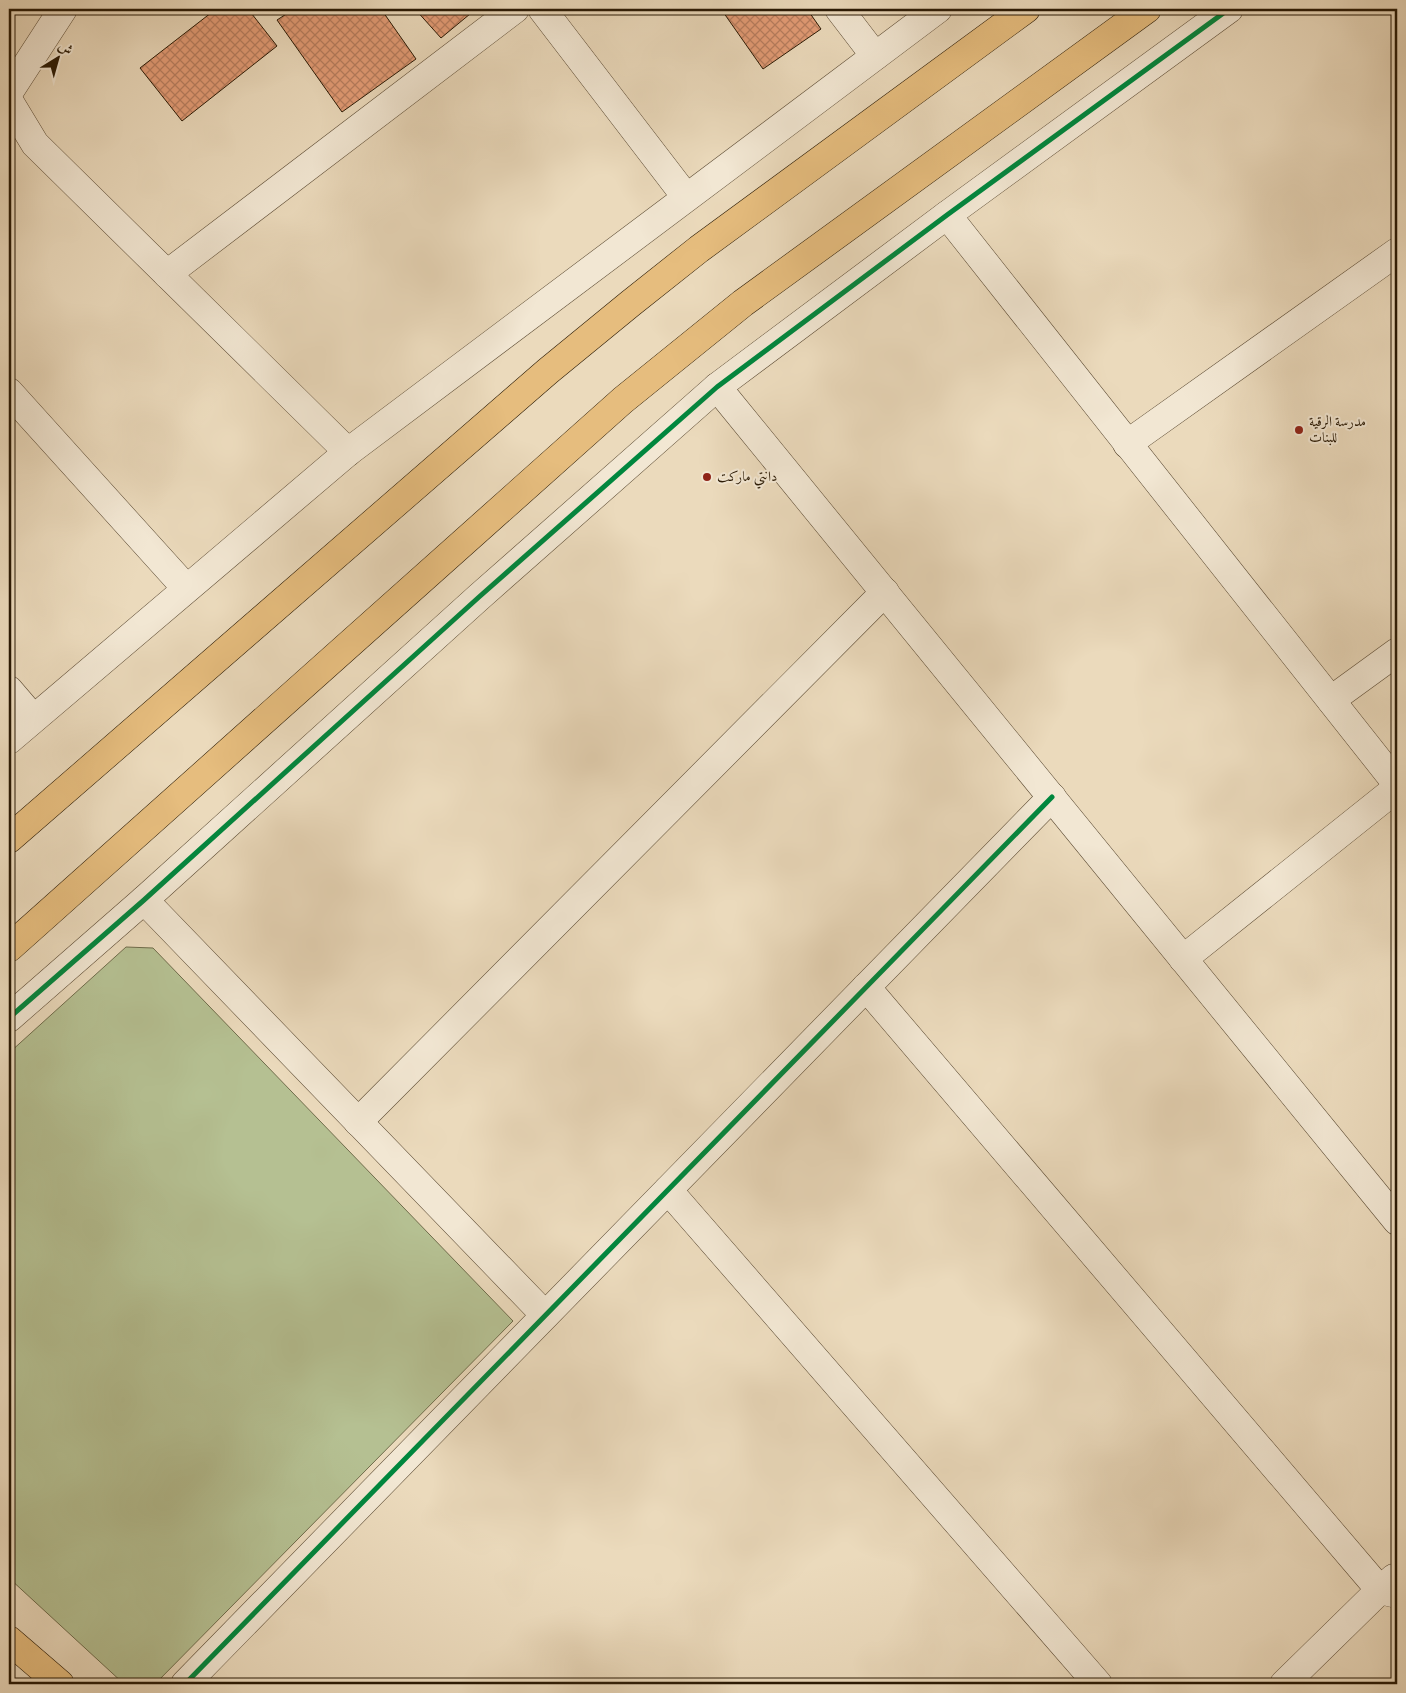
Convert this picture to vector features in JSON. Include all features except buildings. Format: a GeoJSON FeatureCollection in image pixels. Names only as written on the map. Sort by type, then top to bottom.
{"type":"FeatureCollection","features":[{"type":"Feature","properties":{"kind":"main road"},"geometry":{"type":"LineString","coordinates":[[9,839],[541,378],[631,303],[699,249],[1026,9]]}},
{"type":"Feature","properties":{"kind":"main road"},"geometry":{"type":"LineString","coordinates":[[9,948],[616,407],[681,352],[743,303],[1147,9]]}},
{"type":"Feature","properties":{"kind":"main road"},"geometry":{"type":"LineString","coordinates":[[9,1640],[60,1684]]}},
{"type":"Feature","properties":{"kind":"street"},"geometry":{"type":"LineString","coordinates":[[9,92],[63,9]]}},
{"type":"Feature","properties":{"kind":"street"},"geometry":{"type":"LineString","coordinates":[[167,274],[515,9]]}},
{"type":"Feature","properties":{"kind":"street"},"geometry":{"type":"LineString","coordinates":[[542,9],[686,198]]}},
{"type":"Feature","properties":{"kind":"street"},"geometry":{"type":"LineString","coordinates":[[839,9],[875,56]]}},
{"type":"Feature","properties":{"kind":"street"},"geometry":{"type":"LineString","coordinates":[[9,740],[348,452],[938,9]]}},
{"type":"Feature","properties":{"kind":"street"},"geometry":{"type":"LineString","coordinates":[[9,1018],[144,900],[487,591],[718,387],[1229,9]]}},
{"type":"Feature","properties":{"kind":"street"},"geometry":{"type":"LineString","coordinates":[[9,101],[35,144],[348,452]]}},
{"type":"Feature","properties":{"kind":"street"},"geometry":{"type":"LineString","coordinates":[[948,215],[1127,444],[1396,781],[1184,959]]}},
{"type":"Feature","properties":{"kind":"street"},"geometry":{"type":"LineString","coordinates":[[1127,444],[1397,252]]}},
{"type":"Feature","properties":{"kind":"street"},"geometry":{"type":"LineString","coordinates":[[718,387],[1397,1222]]}},
{"type":"Feature","properties":{"kind":"street"},"geometry":{"type":"LineString","coordinates":[[9,392],[186,588]]}},
{"type":"Feature","properties":{"kind":"street"},"geometry":{"type":"LineString","coordinates":[[358,1122],[885,592]]}},
{"type":"Feature","properties":{"kind":"street"},"geometry":{"type":"LineString","coordinates":[[1331,700],[1397,652]]}},
{"type":"Feature","properties":{"kind":"street"},"geometry":{"type":"LineString","coordinates":[[9,690],[33,718]]}},
{"type":"Feature","properties":{"kind":"street"},"geometry":{"type":"LineString","coordinates":[[185,1684],[1052,798]]}},
{"type":"Feature","properties":{"kind":"street"},"geometry":{"type":"LineString","coordinates":[[144,900],[545,1315]]}},
{"type":"Feature","properties":{"kind":"street"},"geometry":{"type":"LineString","coordinates":[[866,987],[1391,1587],[1284,1684]]}},
{"type":"Feature","properties":{"kind":"street"},"geometry":{"type":"LineString","coordinates":[[668,1190],[1098,1684]]}},
{"type":"Feature","properties":{"kind":"green space"},"geometry":{"type":"Polygon","coordinates":[[[126,947],[153,948],[513,1321],[155,1684],[124,1684],[9,1578],[9,1053],[126,947]]]}},
{"type":"Feature","properties":{"kind":"cycle path"},"geometry":{"type":"LineString","coordinates":[[9,1018],[144,900],[479,597],[717,387],[947,215],[1229,9]]}},
{"type":"Feature","properties":{"kind":"cycle path"},"geometry":{"type":"LineString","coordinates":[[185,1684],[1052,797]]}},
{"type":"Feature","properties":{"kind":"place","name":"مدرسة الرقية للبنات"},"geometry":{"type":"Point","coordinates":[1299,430]}},
{"type":"Feature","properties":{"kind":"place","name":"دانتي ماركت"},"geometry":{"type":"Point","coordinates":[707,477]}}]}
